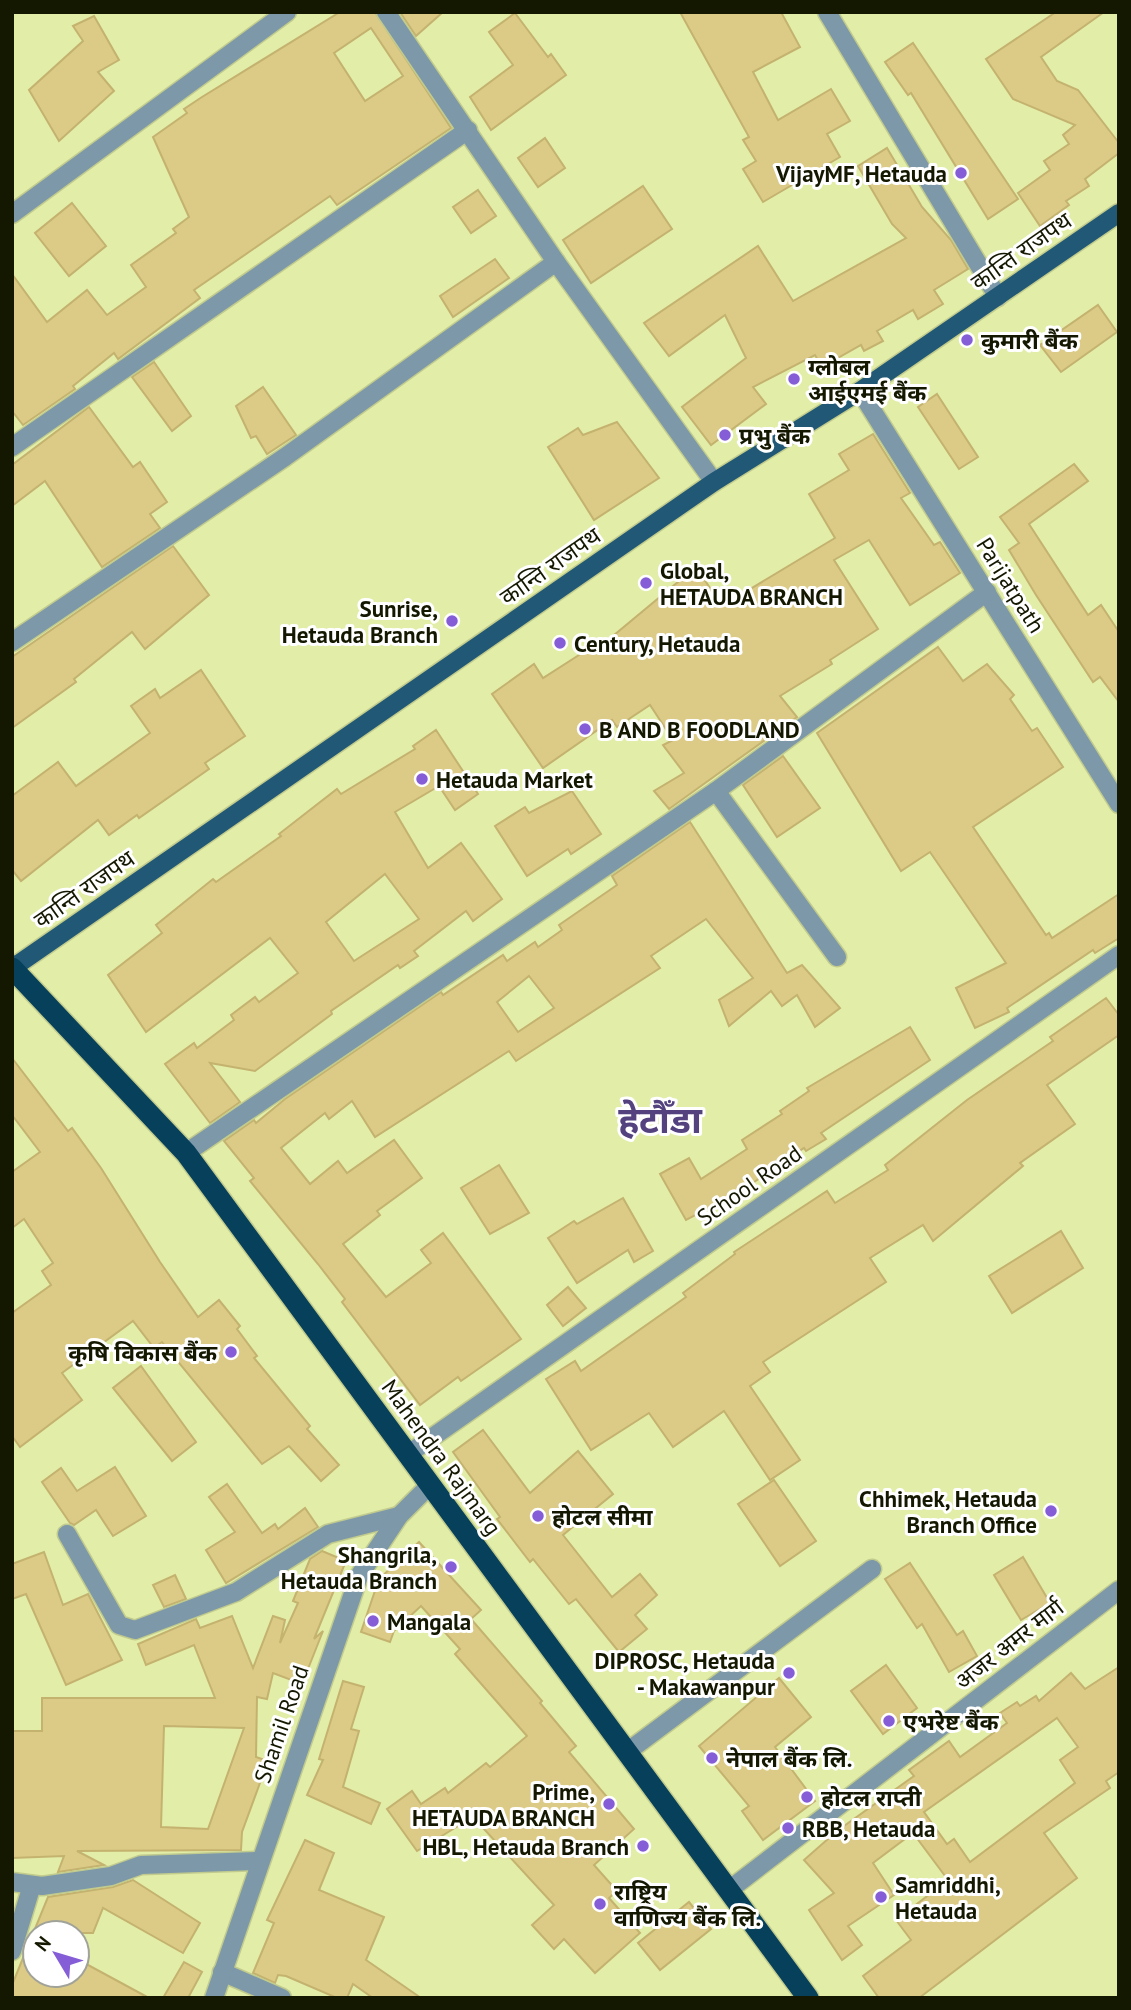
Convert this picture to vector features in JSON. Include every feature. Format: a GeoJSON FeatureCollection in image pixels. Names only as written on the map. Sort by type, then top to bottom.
{"type":"FeatureCollection","features":[{"type":"Feature","properties":{"kind":"highway","name":"Mahendra Rajmarg"},"geometry":{"type":"LineString","coordinates":[[13,967],[186,1153],[808,1998]]}},
{"type":"Feature","properties":{"kind":"main road","name":"कान्ति राजपथ"},"geometry":{"type":"LineString","coordinates":[[13,967],[714,482],[860,391],[1119,213]]}},
{"type":"Feature","properties":{"kind":"street"},"geometry":{"type":"LineString","coordinates":[[12,214],[286,12]]}},
{"type":"Feature","properties":{"kind":"street"},"geometry":{"type":"LineString","coordinates":[[386,12],[556,262],[714,482]]}},
{"type":"Feature","properties":{"kind":"street"},"geometry":{"type":"LineString","coordinates":[[827,12],[998,297]]}},
{"type":"Feature","properties":{"kind":"street"},"geometry":{"type":"LineString","coordinates":[[12,447],[468,130]]}},
{"type":"Feature","properties":{"kind":"street"},"geometry":{"type":"LineString","coordinates":[[12,642],[285,457],[556,262]]}},
{"type":"Feature","properties":{"kind":"street","name":"Parijatpath"},"geometry":{"type":"LineString","coordinates":[[860,391],[1119,804]]}},
{"type":"Feature","properties":{"kind":"street"},"geometry":{"type":"LineString","coordinates":[[186,1153],[716,790],[987,592]]}},
{"type":"Feature","properties":{"kind":"street"},"geometry":{"type":"LineString","coordinates":[[716,790],[837,957]]}},
{"type":"Feature","properties":{"kind":"street","name":"School Road"},"geometry":{"type":"LineString","coordinates":[[407,1455],[1119,955]]}},
{"type":"Feature","properties":{"kind":"street","name":"Shamil Road"},"geometry":{"type":"LineString","coordinates":[[214,1998],[359,1576],[399,1516],[429,1486]]}},
{"type":"Feature","properties":{"kind":"street"},"geometry":{"type":"LineString","coordinates":[[67,1534],[119,1625],[135,1630],[236,1592],[328,1534],[399,1516]]}},
{"type":"Feature","properties":{"kind":"street"},"geometry":{"type":"LineString","coordinates":[[627,1752],[872,1569]]}},
{"type":"Feature","properties":{"kind":"street","name":"अजर अमर मार्ग"},"geometry":{"type":"LineString","coordinates":[[729,1890],[1119,1590]]}},
{"type":"Feature","properties":{"kind":"street"},"geometry":{"type":"LineString","coordinates":[[12,1882],[32,1885],[111,1876],[141,1865],[259,1861]]}},
{"type":"Feature","properties":{"kind":"street"},"geometry":{"type":"LineString","coordinates":[[12,1951],[32,1885]]}},
{"type":"Feature","properties":{"kind":"street"},"geometry":{"type":"LineString","coordinates":[[222,1972],[282,1998]]}},
{"type":"Feature","properties":{"kind":"building"},"geometry":{"type":"Polygon","coordinates":[[[340,12],[375,12],[451,128],[337,205],[330,196],[194,290],[200,298],[118,359],[114,353],[73,386],[75,389],[23,425],[12,411],[12,274],[47,322],[87,290],[107,315],[146,287],[131,265],[176,233],[173,229],[189,217],[153,137],[187,113],[184,109],[340,12]],[[371,28],[334,53],[365,101],[403,76],[371,28]]]}},
{"type":"Feature","properties":{"kind":"building"},"geometry":{"type":"Polygon","coordinates":[[[400,12],[443,12],[416,36],[400,12]]]}},
{"type":"Feature","properties":{"kind":"building"},"geometry":{"type":"Polygon","coordinates":[[[680,12],[781,12],[800,47],[753,72],[778,120],[831,89],[850,121],[827,134],[840,157],[763,202],[743,169],[756,161],[743,140],[749,137],[680,12]]]}},
{"type":"Feature","properties":{"kind":"building"},"geometry":{"type":"Polygon","coordinates":[[[1056,12],[1104,12],[1041,57],[1057,81],[1078,90],[1119,143],[1119,153],[1085,179],[1089,186],[1066,201],[1069,205],[1040,226],[1018,193],[1050,170],[1044,161],[1069,144],[1063,135],[1075,125],[1013,99],[986,59],[1056,12]]]}},
{"type":"Feature","properties":{"kind":"building"},"geometry":{"type":"Polygon","coordinates":[[[515,13],[548,57],[551,54],[566,75],[491,130],[470,97],[513,65],[489,32],[515,13]]]}},
{"type":"Feature","properties":{"kind":"building"},"geometry":{"type":"Polygon","coordinates":[[[94,16],[119,60],[98,72],[114,91],[59,141],[29,90],[83,41],[73,26],[94,16]]]}},
{"type":"Feature","properties":{"kind":"building"},"geometry":{"type":"Polygon","coordinates":[[[913,43],[1018,199],[988,219],[911,93],[908,95],[885,62],[913,43]]]}},
{"type":"Feature","properties":{"kind":"building"},"geometry":{"type":"Polygon","coordinates":[[[545,138],[565,168],[538,187],[518,158],[545,138]]]}},
{"type":"Feature","properties":{"kind":"building"},"geometry":{"type":"Polygon","coordinates":[[[887,148],[922,207],[951,240],[968,269],[934,290],[943,304],[918,319],[913,310],[877,331],[883,341],[864,351],[861,345],[822,367],[815,355],[753,387],[766,404],[711,445],[682,407],[746,358],[725,315],[669,356],[644,323],[758,246],[793,301],[906,238],[892,224],[858,166],[887,148]]]}},
{"type":"Feature","properties":{"kind":"building"},"geometry":{"type":"Polygon","coordinates":[[[643,186],[672,229],[591,283],[563,240],[643,186]]]}},
{"type":"Feature","properties":{"kind":"building"},"geometry":{"type":"Polygon","coordinates":[[[478,190],[496,216],[471,233],[453,207],[478,190]]]}},
{"type":"Feature","properties":{"kind":"building"},"geometry":{"type":"Polygon","coordinates":[[[72,203],[106,246],[69,276],[35,233],[72,203]]]}},
{"type":"Feature","properties":{"kind":"building"},"geometry":{"type":"Polygon","coordinates":[[[495,259],[509,278],[453,317],[440,296],[495,259]]]}},
{"type":"Feature","properties":{"kind":"building"},"geometry":{"type":"Polygon","coordinates":[[[1098,305],[1117,332],[1061,372],[1040,345],[1098,305]]]}},
{"type":"Feature","properties":{"kind":"building"},"geometry":{"type":"Polygon","coordinates":[[[154,362],[191,416],[172,431],[132,377],[154,362]]]}},
{"type":"Feature","properties":{"kind":"building"},"geometry":{"type":"Polygon","coordinates":[[[263,387],[296,435],[267,454],[256,436],[251,438],[236,406],[263,387]]]}},
{"type":"Feature","properties":{"kind":"building"},"geometry":{"type":"Polygon","coordinates":[[[937,394],[978,457],[959,469],[918,407],[937,394]]]}},
{"type":"Feature","properties":{"kind":"building"},"geometry":{"type":"Polygon","coordinates":[[[89,407],[133,467],[140,462],[167,502],[150,514],[160,528],[102,567],[45,481],[12,506],[12,465],[89,407]]]}},
{"type":"Feature","properties":{"kind":"building"},"geometry":{"type":"Polygon","coordinates":[[[617,422],[659,478],[594,520],[548,447],[578,428],[583,435],[617,422]]]}},
{"type":"Feature","properties":{"kind":"building"},"geometry":{"type":"Polygon","coordinates":[[[873,434],[910,493],[901,498],[934,545],[940,542],[960,573],[910,605],[869,540],[834,560],[878,629],[830,660],[832,664],[780,696],[797,717],[669,809],[654,791],[684,773],[663,745],[673,740],[650,705],[617,727],[612,720],[543,768],[492,694],[534,664],[543,678],[593,646],[596,650],[696,567],[722,606],[835,538],[809,494],[849,470],[839,454],[873,434]]]}},
{"type":"Feature","properties":{"kind":"building"},"geometry":{"type":"Polygon","coordinates":[[[1074,464],[1088,481],[1029,524],[1088,615],[1101,605],[1119,632],[1119,702],[1100,677],[1093,682],[1036,595],[1009,550],[1019,543],[1000,517],[1074,464]]]}},
{"type":"Feature","properties":{"kind":"building"},"geometry":{"type":"Polygon","coordinates":[[[173,546],[209,595],[145,649],[132,632],[74,679],[76,682],[12,728],[12,657],[173,546]]]}},
{"type":"Feature","properties":{"kind":"building"},"geometry":{"type":"Polygon","coordinates":[[[938,647],[963,681],[987,664],[1014,695],[1010,699],[1032,731],[1037,728],[1063,767],[973,827],[1046,935],[1049,933],[1052,938],[1119,894],[1119,938],[1095,953],[1093,950],[1007,1008],[1009,1012],[975,1028],[956,988],[1006,963],[930,852],[901,871],[817,733],[938,647]]]}},
{"type":"Feature","properties":{"kind":"building"},"geometry":{"type":"Polygon","coordinates":[[[201,670],[245,736],[205,763],[209,769],[139,818],[137,815],[109,835],[98,820],[21,881],[12,870],[12,796],[58,762],[76,786],[150,733],[131,706],[155,689],[160,698],[201,670]]]}},
{"type":"Feature","properties":{"kind":"building"},"geometry":{"type":"Polygon","coordinates":[[[436,730],[478,794],[455,810],[439,786],[395,812],[428,868],[461,843],[502,899],[473,921],[466,911],[414,951],[418,956],[400,968],[398,965],[331,1011],[332,1014],[255,1071],[210,1063],[240,1102],[210,1123],[165,1064],[194,1043],[197,1048],[234,1020],[231,1015],[255,997],[259,1002],[298,973],[270,938],[146,1032],[108,975],[162,933],[156,925],[213,879],[216,882],[281,836],[279,834],[337,789],[341,794],[415,749],[413,746],[436,730]],[[385,874],[326,922],[354,961],[419,919],[385,874]]]}},
{"type":"Feature","properties":{"kind":"building"},"geometry":{"type":"Polygon","coordinates":[[[783,756],[820,808],[777,837],[743,785],[783,756]]]}},
{"type":"Feature","properties":{"kind":"building"},"geometry":{"type":"Polygon","coordinates":[[[572,791],[601,834],[571,854],[568,849],[527,876],[495,826],[525,807],[529,813],[572,791]]]}},
{"type":"Feature","properties":{"kind":"building"},"geometry":{"type":"Polygon","coordinates":[[[690,822],[787,973],[802,965],[840,1008],[815,1027],[797,995],[782,1006],[771,991],[729,1026],[719,1000],[753,978],[706,919],[651,956],[660,968],[516,1061],[509,1051],[375,1137],[352,1101],[329,1119],[325,1113],[281,1148],[310,1184],[338,1161],[347,1173],[394,1140],[422,1178],[377,1211],[380,1215],[343,1244],[386,1297],[431,1263],[421,1250],[443,1233],[521,1339],[461,1381],[458,1377],[420,1405],[342,1302],[345,1299],[250,1181],[254,1178],[224,1141],[254,1120],[256,1123],[285,1099],[441,992],[443,995],[503,955],[507,961],[535,942],[538,947],[562,930],[559,925],[617,885],[612,876],[690,822]],[[529,976],[497,1002],[518,1032],[554,1008],[529,976]]]}},
{"type":"Feature","properties":{"kind":"building"},"geometry":{"type":"Polygon","coordinates":[[[1106,998],[1119,1015],[1119,1035],[1047,1085],[1075,1124],[1020,1163],[1023,1166],[933,1241],[923,1225],[870,1258],[886,1282],[763,1362],[770,1372],[750,1386],[800,1460],[770,1480],[724,1411],[673,1447],[649,1413],[591,1450],[546,1379],[575,1361],[581,1371],[686,1297],[683,1293],[735,1254],[734,1252],[827,1191],[835,1203],[888,1170],[885,1165],[967,1100],[1053,1041],[1050,1037],[1106,998]]]}},
{"type":"Feature","properties":{"kind":"building"},"geometry":{"type":"Polygon","coordinates":[[[910,1027],[930,1060],[821,1133],[826,1139],[806,1151],[804,1148],[738,1193],[686,1220],[660,1174],[689,1158],[701,1179],[747,1149],[742,1140],[782,1114],[780,1111],[809,1091],[807,1088],[910,1027]]]}},
{"type":"Feature","properties":{"kind":"building"},"geometry":{"type":"Polygon","coordinates":[[[12,1058],[68,1131],[72,1128],[101,1168],[198,1317],[219,1300],[240,1326],[237,1329],[257,1356],[254,1358],[310,1426],[307,1429],[339,1465],[321,1481],[289,1446],[262,1464],[162,1342],[154,1348],[133,1321],[62,1373],[82,1400],[20,1447],[12,1436],[12,1313],[51,1285],[42,1271],[53,1263],[24,1219],[12,1228],[12,1172],[40,1152],[12,1115],[12,1058]]]}},
{"type":"Feature","properties":{"kind":"building"},"geometry":{"type":"Polygon","coordinates":[[[499,1165],[529,1213],[490,1234],[461,1188],[499,1165]]]}},
{"type":"Feature","properties":{"kind":"building"},"geometry":{"type":"Polygon","coordinates":[[[623,1198],[653,1251],[634,1262],[628,1250],[577,1283],[548,1238],[574,1221],[577,1224],[623,1198]]]}},
{"type":"Feature","properties":{"kind":"building"},"geometry":{"type":"Polygon","coordinates":[[[1061,1231],[1083,1268],[1012,1313],[989,1276],[1061,1231]]]}},
{"type":"Feature","properties":{"kind":"building"},"geometry":{"type":"Polygon","coordinates":[[[568,1287],[586,1308],[563,1326],[547,1305],[568,1287]]]}},
{"type":"Feature","properties":{"kind":"building"},"geometry":{"type":"Polygon","coordinates":[[[141,1366],[196,1442],[172,1461],[113,1388],[141,1366]]]}},
{"type":"Feature","properties":{"kind":"building"},"geometry":{"type":"Polygon","coordinates":[[[483,1430],[530,1493],[578,1451],[613,1494],[563,1535],[612,1597],[640,1574],[657,1595],[635,1615],[647,1629],[619,1652],[576,1599],[569,1604],[533,1559],[530,1562],[497,1519],[500,1517],[453,1452],[483,1430]]]}},
{"type":"Feature","properties":{"kind":"building"},"geometry":{"type":"Polygon","coordinates":[[[115,1467],[146,1516],[113,1536],[96,1510],[74,1525],[70,1523],[42,1482],[61,1468],[77,1491],[115,1467]]]}},
{"type":"Feature","properties":{"kind":"building"},"geometry":{"type":"Polygon","coordinates":[[[774,1480],[816,1541],[780,1566],[738,1504],[774,1480]]]}},
{"type":"Feature","properties":{"kind":"building"},"geometry":{"type":"Polygon","coordinates":[[[227,1484],[262,1533],[275,1524],[278,1529],[305,1508],[318,1527],[226,1583],[206,1550],[235,1532],[209,1497],[227,1484]]]}},
{"type":"Feature","properties":{"kind":"building"},"geometry":{"type":"Polygon","coordinates":[[[419,1542],[481,1610],[471,1619],[542,1701],[540,1703],[576,1746],[569,1752],[634,1829],[594,1865],[617,1891],[609,1898],[640,1933],[595,1973],[564,1939],[554,1949],[532,1925],[554,1905],[473,1817],[417,1851],[387,1809],[412,1791],[421,1804],[445,1788],[448,1793],[486,1763],[490,1767],[527,1736],[455,1654],[460,1649],[421,1606],[394,1631],[390,1642],[361,1632],[379,1579],[419,1542]]]}},
{"type":"Feature","properties":{"kind":"building"},"geometry":{"type":"Polygon","coordinates":[[[322,1551],[346,1561],[314,1639],[323,1631],[302,1684],[273,1673],[267,1699],[257,1697],[256,1757],[268,1761],[242,1832],[241,1850],[77,1851],[104,1865],[58,1872],[64,1856],[12,1858],[12,1731],[42,1731],[42,1698],[215,1698],[194,1645],[146,1665],[138,1644],[196,1619],[200,1628],[232,1616],[253,1668],[273,1616],[285,1620],[280,1643],[298,1603],[293,1601],[310,1559],[322,1551]],[[164,1726],[161,1827],[208,1829],[244,1728],[164,1726]]]}},
{"type":"Feature","properties":{"kind":"building"},"geometry":{"type":"Polygon","coordinates":[[[44,1552],[63,1605],[88,1594],[122,1660],[66,1685],[26,1594],[12,1599],[12,1564],[44,1552]]]}},
{"type":"Feature","properties":{"kind":"building"},"geometry":{"type":"Polygon","coordinates":[[[1023,1557],[1050,1603],[1021,1620],[994,1575],[1023,1557]]]}},
{"type":"Feature","properties":{"kind":"building"},"geometry":{"type":"Polygon","coordinates":[[[910,1563],[957,1635],[963,1631],[977,1656],[949,1672],[922,1624],[917,1628],[885,1579],[910,1563]]]}},
{"type":"Feature","properties":{"kind":"building"},"geometry":{"type":"Polygon","coordinates":[[[175,1575],[186,1599],[164,1607],[153,1585],[175,1575]]]}},
{"type":"Feature","properties":{"kind":"building"},"geometry":{"type":"Polygon","coordinates":[[[886,1665],[917,1708],[883,1734],[851,1691],[886,1665]]]}},
{"type":"Feature","properties":{"kind":"building"},"geometry":{"type":"Polygon","coordinates":[[[1119,1667],[1119,1772],[1106,1781],[1110,1788],[1044,1833],[1077,1878],[919,1998],[879,1998],[863,1976],[911,1940],[896,1920],[948,1880],[913,1833],[873,1863],[894,1895],[848,1926],[862,1945],[842,1960],[809,1910],[834,1893],[804,1860],[837,1831],[914,1776],[909,1770],[949,1741],[960,1757],[1007,1723],[1000,1713],[1017,1702],[1020,1706],[1036,1696],[1039,1701],[1071,1673],[1085,1689],[1119,1667]],[[1057,1718],[924,1812],[947,1844],[954,1839],[970,1862],[1075,1783],[1060,1760],[1078,1747],[1057,1718]]]}},
{"type":"Feature","properties":{"kind":"building"},"geometry":{"type":"Polygon","coordinates":[[[779,1678],[811,1717],[775,1747],[815,1801],[763,1840],[742,1811],[749,1806],[699,1746],[779,1678]]]}},
{"type":"Feature","properties":{"kind":"building"},"geometry":{"type":"Polygon","coordinates":[[[343,1681],[364,1687],[351,1729],[359,1731],[343,1787],[380,1803],[371,1824],[307,1795],[323,1760],[319,1759],[343,1681]]]}},
{"type":"Feature","properties":{"kind":"building"},"geometry":{"type":"Polygon","coordinates":[[[305,1840],[334,1853],[319,1890],[384,1917],[366,1960],[421,1998],[373,1998],[353,1984],[347,1998],[337,1998],[286,1976],[278,1975],[275,1983],[253,1973],[274,1923],[267,1920],[305,1840]]]}},
{"type":"Feature","properties":{"kind":"building"},"geometry":{"type":"Polygon","coordinates":[[[133,1880],[200,1923],[183,1953],[103,1908],[93,1933],[91,1919],[39,1919],[48,1897],[113,1887],[133,1880]]]}},
{"type":"Feature","properties":{"kind":"building"},"geometry":{"type":"Polygon","coordinates":[[[689,1902],[711,1929],[660,1970],[638,1943],[689,1902]]]}},
{"type":"Feature","properties":{"kind":"building"},"geometry":{"type":"Polygon","coordinates":[[[184,1962],[202,1972],[188,1998],[163,1998],[184,1962]]]}},
{"type":"Feature","properties":{"kind":"building"},"geometry":{"type":"Polygon","coordinates":[[[21,1963],[21,1989],[91,1989],[91,1967],[149,1998],[12,1998],[12,1985],[21,1963]]]}},
{"type":"Feature","properties":{"kind":"place","name":"VijayMF, Hetauda"},"geometry":{"type":"Point","coordinates":[961,173]}},
{"type":"Feature","properties":{"kind":"place","name":"कुमारी बैंक"},"geometry":{"type":"Point","coordinates":[967,340]}},
{"type":"Feature","properties":{"kind":"place","name":"ग्लोबल आईएमई बैंक"},"geometry":{"type":"Point","coordinates":[794,379]}},
{"type":"Feature","properties":{"kind":"place","name":"प्रभु बैंक"},"geometry":{"type":"Point","coordinates":[725,435]}},
{"type":"Feature","properties":{"kind":"place","name":"Global, HETAUDA BRANCH"},"geometry":{"type":"Point","coordinates":[646,583]}},
{"type":"Feature","properties":{"kind":"place","name":"Sunrise, Hetauda Branch"},"geometry":{"type":"Point","coordinates":[452,621]}},
{"type":"Feature","properties":{"kind":"place","name":"Century, Hetauda"},"geometry":{"type":"Point","coordinates":[560,643]}},
{"type":"Feature","properties":{"kind":"place","name":"B AND B FOODLAND"},"geometry":{"type":"Point","coordinates":[585,729]}},
{"type":"Feature","properties":{"kind":"place","name":"Hetauda Market"},"geometry":{"type":"Point","coordinates":[422,779]}},
{"type":"Feature","properties":{"kind":"place","name":"कृषि विकास बैंक"},"geometry":{"type":"Point","coordinates":[231,1352]}},
{"type":"Feature","properties":{"kind":"place","name":"Chhimek, Hetauda Branch Office"},"geometry":{"type":"Point","coordinates":[1051,1511]}},
{"type":"Feature","properties":{"kind":"place","name":"होटल सीमा"},"geometry":{"type":"Point","coordinates":[538,1516]}},
{"type":"Feature","properties":{"kind":"place","name":"Shangrila, Hetauda Branch"},"geometry":{"type":"Point","coordinates":[451,1567]}},
{"type":"Feature","properties":{"kind":"place","name":"Mangala"},"geometry":{"type":"Point","coordinates":[373,1621]}},
{"type":"Feature","properties":{"kind":"place","name":"DIPROSC, Hetauda - Makawanpur"},"geometry":{"type":"Point","coordinates":[789,1673]}},
{"type":"Feature","properties":{"kind":"place","name":"एभरेष्ट बैंक"},"geometry":{"type":"Point","coordinates":[889,1721]}},
{"type":"Feature","properties":{"kind":"place","name":"नेपाल बैंक लि."},"geometry":{"type":"Point","coordinates":[712,1758]}},
{"type":"Feature","properties":{"kind":"place","name":"होटल राप्ती"},"geometry":{"type":"Point","coordinates":[807,1797]}},
{"type":"Feature","properties":{"kind":"place","name":"Prime, HETAUDA BRANCH"},"geometry":{"type":"Point","coordinates":[609,1804]}},
{"type":"Feature","properties":{"kind":"place","name":"RBB, Hetauda"},"geometry":{"type":"Point","coordinates":[788,1828]}},
{"type":"Feature","properties":{"kind":"place","name":"HBL, Hetauda Branch"},"geometry":{"type":"Point","coordinates":[643,1846]}},
{"type":"Feature","properties":{"kind":"place","name":"Samriddhi, Hetauda"},"geometry":{"type":"Point","coordinates":[881,1897]}},
{"type":"Feature","properties":{"kind":"place","name":"राष्ट्रिय वाणिज्य बैंक लि."},"geometry":{"type":"Point","coordinates":[600,1904]}},
{"type":"Feature","properties":{"kind":"district","name":"हेटौँडा"},"geometry":{"type":"Point","coordinates":[660,1119]}}]}
